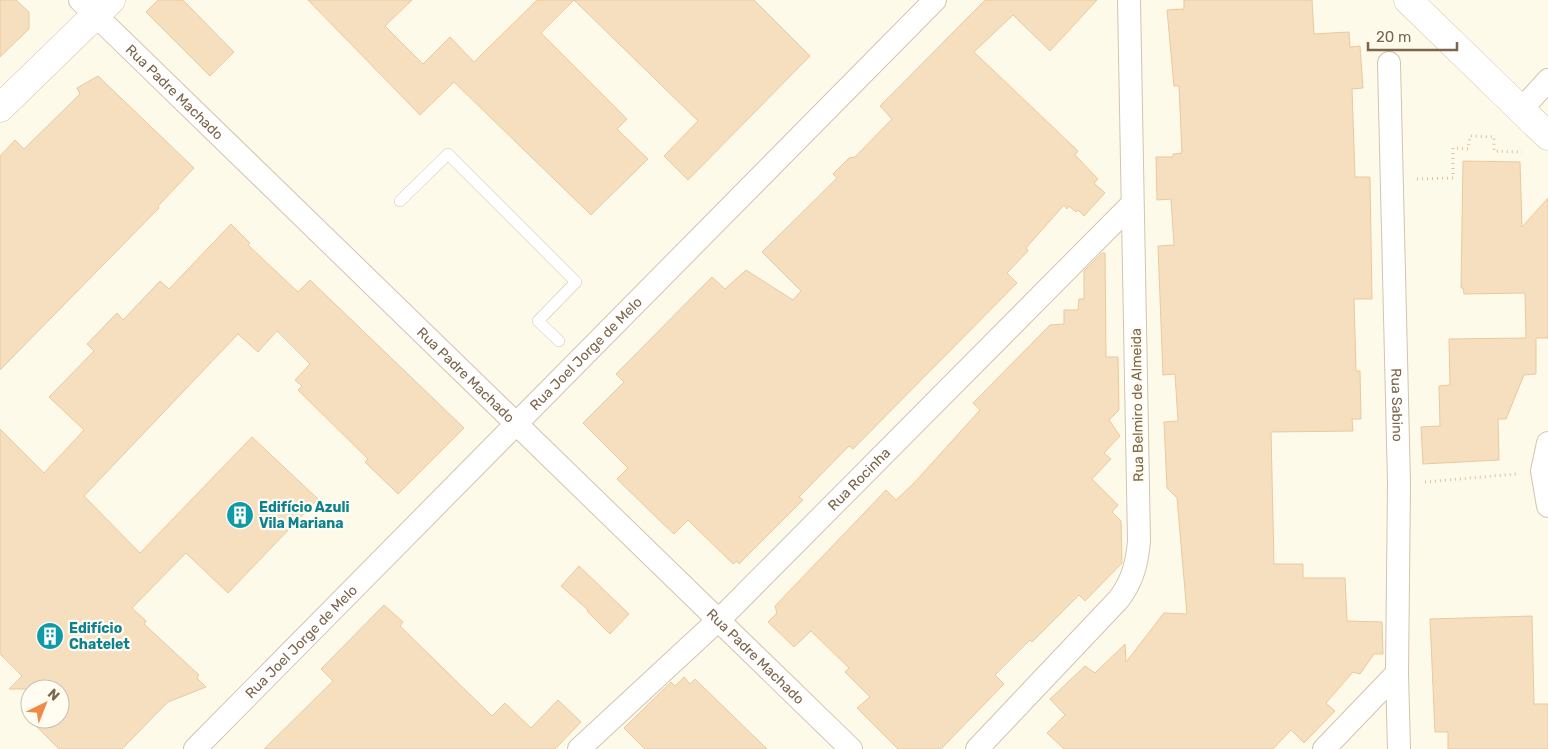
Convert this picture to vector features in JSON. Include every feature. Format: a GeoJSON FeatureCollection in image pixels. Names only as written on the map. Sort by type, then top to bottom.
{"type":"FeatureCollection","features":[{"type":"Feature","properties":{"kind":"main road"},"geometry":{"type":"LineString","coordinates":[[1408,0],[1545,133]]}},
{"type":"Feature","properties":{"kind":"main road"},"geometry":{"type":"LineString","coordinates":[[0,108],[95,5]]}},
{"type":"Feature","properties":{"kind":"street","name":"Rua Joel Jorge de Melo"},"geometry":{"type":"LineString","coordinates":[[195,749],[518,425],[935,0]]}},
{"type":"Feature","properties":{"kind":"street","name":"Rua Belmiro de Almeida"},"geometry":{"type":"LineString","coordinates":[[977,749],[1119,599],[1133,576],[1139,541],[1129,0]]}},
{"type":"Feature","properties":{"kind":"street","name":"Rua Padre Machado"},"geometry":{"type":"LineString","coordinates":[[95,5],[518,425],[851,749]]}},
{"type":"Feature","properties":{"kind":"street","name":"Rua Sabino"},"geometry":{"type":"LineString","coordinates":[[1389,63],[1399,484],[1397,673],[1399,749]]}},
{"type":"Feature","properties":{"kind":"street"},"geometry":{"type":"LineString","coordinates":[[1521,110],[1548,80]]}},
{"type":"Feature","properties":{"kind":"street","name":"Rua Rocinha"},"geometry":{"type":"LineString","coordinates":[[579,749],[718,620],[1132,204]]}},
{"type":"Feature","properties":{"kind":"street"},"geometry":{"type":"LineString","coordinates":[[1548,443],[1542,472],[1548,506]]}},
{"type":"Feature","properties":{"kind":"street"},"geometry":{"type":"LineString","coordinates":[[1324,749],[1397,673]]}},
{"type":"Feature","properties":{"kind":"lane"},"geometry":{"type":"LineString","coordinates":[[400,201],[448,154],[576,282],[538,321],[559,341]]}},
{"type":"Feature","properties":{"kind":"path"},"geometry":{"type":"LineString","coordinates":[[1391,179],[1452,178],[1453,148],[1468,149],[1470,136],[1494,137],[1494,151],[1521,153],[1545,133]]}},
{"type":"Feature","properties":{"kind":"path"},"geometry":{"type":"LineString","coordinates":[[1399,484],[1542,472]]}},
{"type":"Feature","properties":{"kind":"building"},"geometry":{"type":"Polygon","coordinates":[[[0,0],[16,0],[29,12],[29,29],[0,57],[0,0]]]}},
{"type":"Feature","properties":{"kind":"building"},"geometry":{"type":"Polygon","coordinates":[[[158,0],[183,0],[234,52],[210,76],[146,12],[158,0]]]}},
{"type":"Feature","properties":{"kind":"building"},"geometry":{"type":"Polygon","coordinates":[[[308,0],[412,0],[385,26],[423,64],[450,37],[474,62],[537,0],[574,0],[541,33],[627,119],[617,129],[648,159],[591,215],[454,82],[420,115],[308,0]]]}},
{"type":"Feature","properties":{"kind":"building"},"geometry":{"type":"Polygon","coordinates":[[[574,0],[754,0],[810,56],[688,180],[664,156],[698,121],[574,0]]]}},
{"type":"Feature","properties":{"kind":"building"},"geometry":{"type":"Polygon","coordinates":[[[985,0],[1097,0],[1050,51],[1013,15],[974,52],[1078,151],[1075,155],[1098,179],[1094,183],[1105,193],[1084,216],[1078,210],[1076,212],[1069,206],[1067,209],[1064,205],[1026,248],[1028,251],[1007,273],[1017,283],[853,449],[849,446],[799,497],[803,500],[739,564],[737,561],[733,564],[688,520],[674,534],[617,479],[628,468],[583,423],[624,382],[616,374],[712,277],[725,289],[746,270],[793,300],[801,291],[762,252],[837,178],[833,174],[849,158],[855,157],[892,119],[880,106],[985,0]]]}},
{"type":"Feature","properties":{"kind":"building"},"geometry":{"type":"Polygon","coordinates":[[[1184,0],[1312,0],[1314,34],[1349,32],[1350,47],[1360,46],[1363,88],[1352,89],[1355,177],[1370,177],[1372,299],[1354,299],[1356,371],[1360,371],[1361,419],[1352,419],[1353,431],[1271,432],[1274,564],[1303,564],[1303,578],[1345,578],[1347,621],[1382,622],[1383,654],[1374,654],[1360,674],[1353,672],[1326,703],[1335,711],[1304,743],[1291,730],[1273,749],[1064,749],[1047,733],[1065,715],[1050,699],[1085,666],[1095,673],[1125,644],[1126,662],[1164,613],[1187,614],[1177,498],[1167,488],[1164,422],[1178,421],[1175,374],[1163,375],[1158,246],[1174,245],[1171,199],[1157,200],[1156,157],[1173,157],[1173,154],[1182,153],[1179,86],[1174,86],[1167,10],[1184,9],[1184,0]]]}},
{"type":"Feature","properties":{"kind":"building"},"geometry":{"type":"Polygon","coordinates":[[[98,76],[194,168],[158,206],[159,208],[0,370],[0,156],[15,140],[24,149],[80,94],[77,88],[98,76]]]}},
{"type":"Feature","properties":{"kind":"building"},"geometry":{"type":"Polygon","coordinates":[[[1463,161],[1520,162],[1522,227],[1548,198],[1548,338],[1536,338],[1536,374],[1524,375],[1506,419],[1498,419],[1499,460],[1423,464],[1421,427],[1440,426],[1439,386],[1450,385],[1449,339],[1526,338],[1525,293],[1464,294],[1463,288],[1461,288],[1463,161]]]}},
{"type":"Feature","properties":{"kind":"building"},"geometry":{"type":"Polygon","coordinates":[[[231,224],[250,243],[248,245],[298,292],[310,280],[464,428],[398,494],[365,462],[368,459],[298,390],[302,386],[295,380],[310,364],[277,331],[258,352],[238,334],[84,496],[140,553],[252,437],[318,499],[228,593],[186,553],[132,608],[146,621],[144,624],[199,675],[197,678],[206,687],[168,702],[122,749],[59,749],[39,729],[70,729],[70,679],[20,679],[20,689],[9,689],[22,676],[0,654],[0,429],[44,473],[84,430],[49,397],[94,351],[87,344],[117,313],[123,320],[160,281],[169,289],[231,224]]]}},
{"type":"Feature","properties":{"kind":"building"},"geometry":{"type":"Polygon","coordinates":[[[1102,253],[1105,253],[1106,357],[1118,357],[1119,410],[1109,420],[1120,436],[1104,453],[1111,459],[1092,479],[1118,505],[1112,512],[1121,521],[1122,563],[1085,601],[1079,595],[1032,642],[1030,640],[995,675],[1004,684],[941,749],[898,749],[857,708],[870,697],[845,672],[849,668],[811,631],[794,647],[768,622],[777,613],[775,606],[886,490],[896,500],[914,483],[980,410],[973,403],[1050,325],[1064,324],[1064,310],[1078,310],[1079,299],[1084,299],[1084,271],[1102,253]]]}},
{"type":"Feature","properties":{"kind":"building"},"geometry":{"type":"Polygon","coordinates":[[[579,566],[629,614],[610,634],[588,610],[561,586],[579,566]]]}},
{"type":"Feature","properties":{"kind":"building"},"geometry":{"type":"Polygon","coordinates":[[[384,605],[403,622],[400,626],[492,716],[505,703],[531,728],[558,700],[581,722],[555,749],[264,749],[333,681],[321,669],[384,605]]]}},
{"type":"Feature","properties":{"kind":"building"},"geometry":{"type":"Polygon","coordinates":[[[1532,616],[1534,704],[1548,704],[1548,749],[1448,749],[1448,732],[1435,732],[1430,619],[1532,616]]]}},
{"type":"Feature","properties":{"kind":"building"},"geometry":{"type":"Polygon","coordinates":[[[684,677],[690,684],[695,679],[767,749],[645,749],[624,728],[671,682],[675,686],[684,677]]]}},
{"type":"Feature","properties":{"kind":"place","name":"Edifício Azuli Vila Mariana"},"geometry":{"type":"Point","coordinates":[240,515]}},
{"type":"Feature","properties":{"kind":"place","name":"Edifício Chatelet"},"geometry":{"type":"Point","coordinates":[50,636]}}]}
